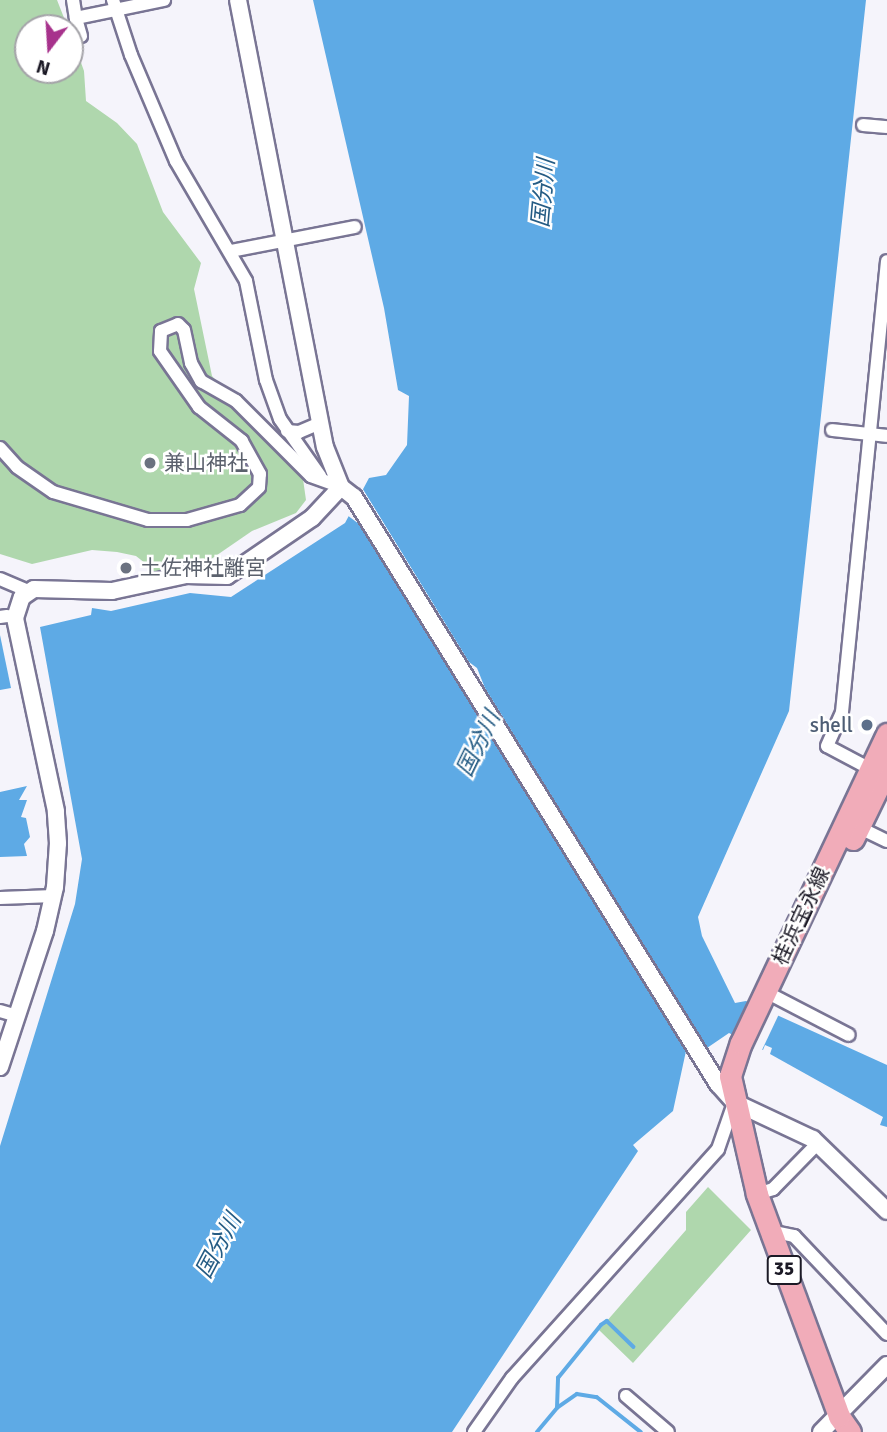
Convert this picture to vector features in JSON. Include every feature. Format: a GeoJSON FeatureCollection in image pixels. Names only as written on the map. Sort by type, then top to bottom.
{"type":"FeatureCollection","features":[{"type":"Feature","properties":{"kind":"main road","name":"桂浜宝永線"},"geometry":{"type":"LineString","coordinates":[[734,1102],[746,1046],[880,771],[887,734]]}},
{"type":"Feature","properties":{"kind":"main road","name":"35"},"geometry":{"type":"LineString","coordinates":[[734,1102],[757,1194],[840,1427]]}},
{"type":"Feature","properties":{"kind":"street"},"geometry":{"type":"LineString","coordinates":[[84,15],[114,4],[164,0]]}},
{"type":"Feature","properties":{"kind":"street"},"geometry":{"type":"LineString","coordinates":[[238,0],[320,423],[347,492],[701,1062],[734,1102],[818,1143],[887,1211]]}},
{"type":"Feature","properties":{"kind":"street"},"geometry":{"type":"LineString","coordinates":[[114,4],[176,161],[232,251],[246,281],[268,387],[287,431],[324,480]]}},
{"type":"Feature","properties":{"kind":"street"},"geometry":{"type":"LineString","coordinates":[[863,125],[887,127]]}},
{"type":"Feature","properties":{"kind":"street"},"geometry":{"type":"LineString","coordinates":[[232,251],[355,227]]}},
{"type":"Feature","properties":{"kind":"street"},"geometry":{"type":"LineString","coordinates":[[880,771],[827,746],[842,712],[887,261]]}},
{"type":"Feature","properties":{"kind":"street"},"geometry":{"type":"LineString","coordinates":[[0,448],[17,467],[53,492],[148,520],[187,520],[240,505],[259,487],[260,474],[242,441],[198,407],[160,351],[161,331],[178,324],[184,330],[191,363],[201,381],[236,401],[311,476],[347,492]]}},
{"type":"Feature","properties":{"kind":"street"},"geometry":{"type":"LineString","coordinates":[[287,431],[299,432],[320,423]]}},
{"type":"Feature","properties":{"kind":"street"},"geometry":{"type":"LineString","coordinates":[[832,430],[887,436]]}},
{"type":"Feature","properties":{"kind":"street"},"geometry":{"type":"LineString","coordinates":[[0,579],[28,591],[62,586],[112,592],[186,575],[227,576],[347,492]]}},
{"type":"Feature","properties":{"kind":"street"},"geometry":{"type":"LineString","coordinates":[[0,1067],[54,896],[56,811],[15,618],[28,591]]}},
{"type":"Feature","properties":{"kind":"street"},"geometry":{"type":"LineString","coordinates":[[852,824],[887,841]]}},
{"type":"Feature","properties":{"kind":"street"},"geometry":{"type":"LineString","coordinates":[[0,898],[54,896]]}},
{"type":"Feature","properties":{"kind":"street"},"geometry":{"type":"LineString","coordinates":[[767,1000],[849,1035]]}},
{"type":"Feature","properties":{"kind":"street"},"geometry":{"type":"LineString","coordinates":[[0,1011],[17,1016]]}},
{"type":"Feature","properties":{"kind":"street"},"geometry":{"type":"LineString","coordinates":[[474,1432],[512,1378],[718,1149],[734,1102]]}},
{"type":"Feature","properties":{"kind":"street"},"geometry":{"type":"LineString","coordinates":[[757,1194],[773,1189],[818,1143]]}},
{"type":"Feature","properties":{"kind":"street"},"geometry":{"type":"LineString","coordinates":[[770,1231],[794,1236],[887,1334]]}},
{"type":"Feature","properties":{"kind":"street"},"geometry":{"type":"LineString","coordinates":[[821,1432],[840,1427],[887,1365]]}},
{"type":"Feature","properties":{"kind":"street"},"geometry":{"type":"LineString","coordinates":[[626,1396],[668,1432]]}},
{"type":"Feature","properties":{"kind":"green space"},"geometry":{"type":"Polygon","coordinates":[[[0,0],[57,0],[62,14],[14,14],[14,84],[84,84],[84,71],[86,101],[117,123],[137,144],[163,212],[201,263],[194,289],[212,376],[303,479],[306,500],[296,513],[252,531],[204,564],[141,581],[150,567],[136,556],[117,552],[92,550],[32,564],[0,554],[0,0]]]}},
{"type":"Feature","properties":{"kind":"green space"},"geometry":{"type":"Polygon","coordinates":[[[708,1187],[751,1230],[633,1363],[599,1330],[686,1230],[686,1212],[708,1187]]]}},
{"type":"Feature","properties":{"kind":"water","name":"国分川"},"geometry":{"type":"Polygon","coordinates":[[[313,0],[866,0],[789,711],[698,917],[702,936],[735,1003],[746,1001],[887,1065],[887,1127],[880,1125],[883,1117],[770,1054],[772,1048],[765,1045],[763,1050],[729,1033],[707,1048],[686,1051],[673,1111],[633,1145],[638,1151],[452,1432],[0,1432],[0,1146],[75,904],[82,859],[40,627],[91,615],[92,608],[111,611],[190,593],[231,597],[345,523],[369,478],[386,475],[407,445],[409,396],[398,390],[384,308],[313,0]]]}},
{"type":"Feature","properties":{"kind":"water"},"geometry":{"type":"Polygon","coordinates":[[[0,635],[11,688],[0,690],[0,635]]]}},
{"type":"Feature","properties":{"kind":"water"},"geometry":{"type":"Polygon","coordinates":[[[27,786],[19,800],[27,800],[21,817],[26,818],[30,837],[24,844],[27,856],[0,857],[0,792],[27,786]]]}},
{"type":"Feature","properties":{"kind":"pier"},"geometry":{"type":"Polygon","coordinates":[[[361,486],[469,662],[477,668],[485,688],[709,1051],[689,1056],[363,527],[347,515],[361,486]]]}},
{"type":"Feature","properties":{"kind":"pier"},"geometry":{"type":"Polygon","coordinates":[[[750,1002],[779,1014],[761,1052],[739,1042],[750,1002]]]}},
{"type":"Feature","properties":{"kind":"waterway"},"geometry":{"type":"LineString","coordinates":[[557,1408],[558,1378],[601,1325],[607,1321],[634,1347]]}},
{"type":"Feature","properties":{"kind":"waterway"},"geometry":{"type":"LineString","coordinates":[[537,1432],[557,1408],[577,1394],[597,1397],[641,1432]]}},
{"type":"Feature","properties":{"kind":"place","name":"兼山神社"},"geometry":{"type":"Point","coordinates":[150,463]}},
{"type":"Feature","properties":{"kind":"place","name":"土佐神社離宮"},"geometry":{"type":"Point","coordinates":[126,568]}},
{"type":"Feature","properties":{"kind":"place","name":"shell"},"geometry":{"type":"Point","coordinates":[867,725]}}]}
